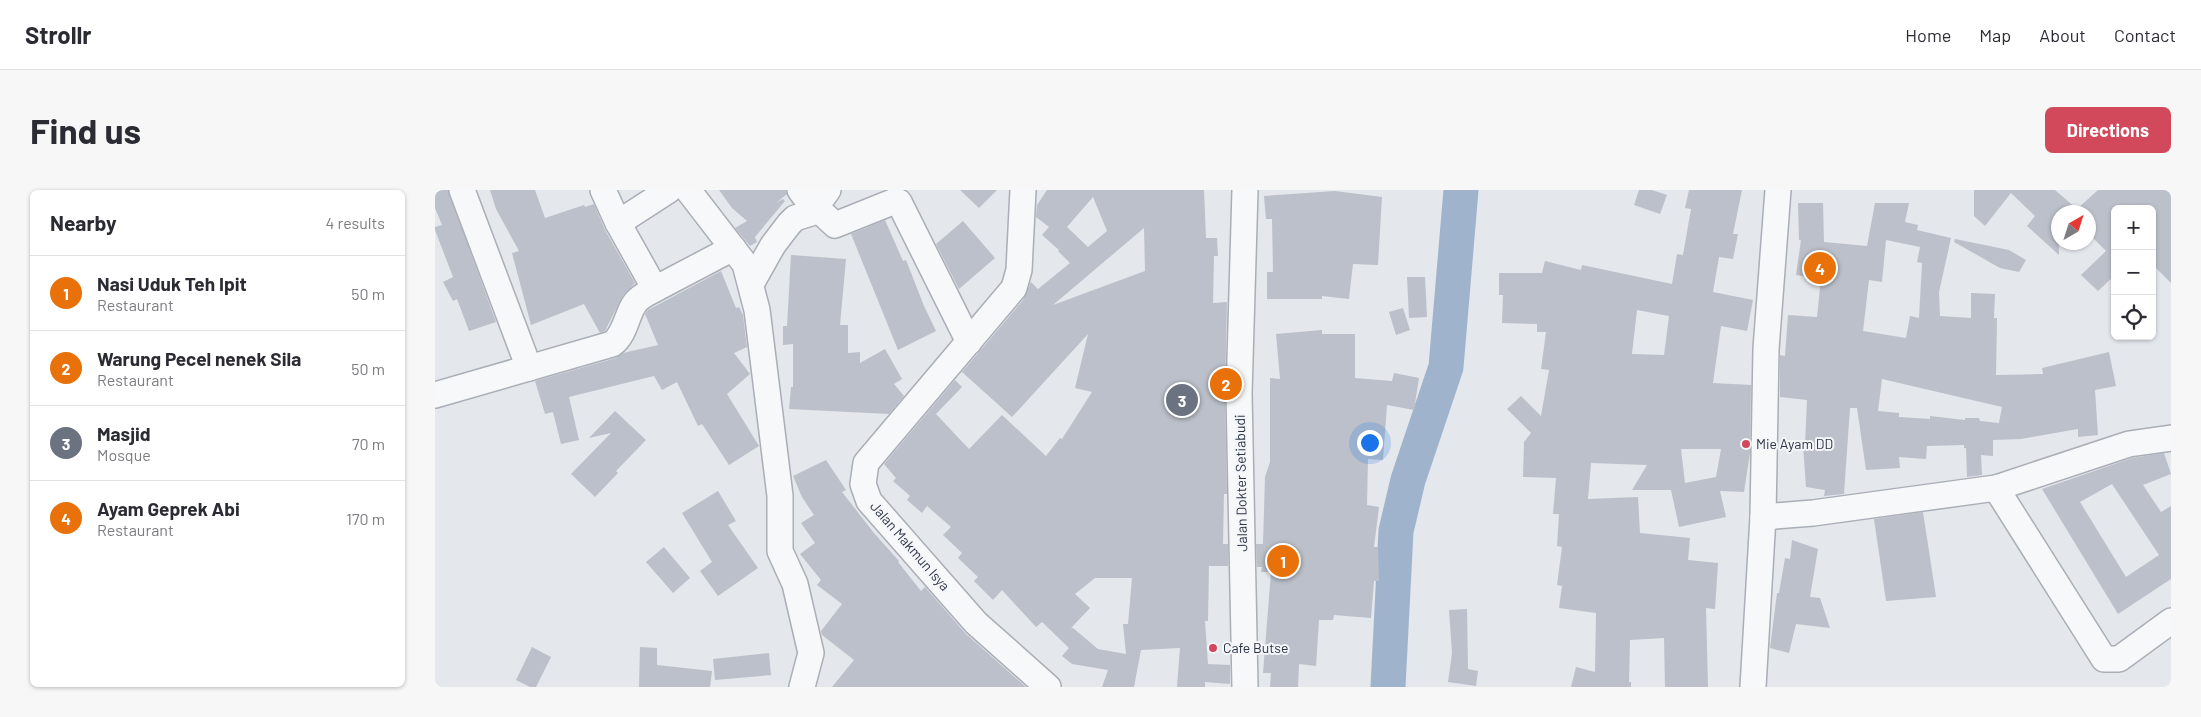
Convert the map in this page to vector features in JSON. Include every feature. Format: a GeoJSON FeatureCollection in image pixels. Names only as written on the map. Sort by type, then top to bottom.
{"type":"FeatureCollection","features":[{"type":"Feature","properties":{"kind":"street"},"geometry":{"type":"LineString","coordinates":[[462,190],[529,368]]}},
{"type":"Feature","properties":{"kind":"street"},"geometry":{"type":"LineString","coordinates":[[603,190],[618,223],[655,289]]}},
{"type":"Feature","properties":{"kind":"street"},"geometry":{"type":"LineString","coordinates":[[618,223],[669,190]]}},
{"type":"Feature","properties":{"kind":"street"},"geometry":{"type":"LineString","coordinates":[[688,190],[745,264],[757,310],[780,496],[780,551],[795,584],[811,653],[802,687]]}},
{"type":"Feature","properties":{"kind":"street","name":"Jalan Makmun Isya"},"geometry":{"type":"LineString","coordinates":[[1023,190],[1019,270],[1014,288],[866,464],[863,484],[869,501],[976,623],[1049,687]]}},
{"type":"Feature","properties":{"kind":"street","name":"Jalan Dokter Setiabudi"},"geometry":{"type":"LineString","coordinates":[[1245,190],[1239,394],[1245,687]]}},
{"type":"Feature","properties":{"kind":"street"},"geometry":{"type":"LineString","coordinates":[[1753,687],[1763,517],[1766,349],[1778,190]]}},
{"type":"Feature","properties":{"kind":"street"},"geometry":{"type":"LineString","coordinates":[[751,284],[773,245],[789,224],[795,218],[811,213],[815,196]]}},
{"type":"Feature","properties":{"kind":"street"},"geometry":{"type":"LineString","coordinates":[[815,196],[835,225],[895,200],[899,202],[969,342]]}},
{"type":"Feature","properties":{"kind":"street"},"geometry":{"type":"LineString","coordinates":[[435,395],[612,344],[620,336],[635,303],[641,297],[733,248]]}},
{"type":"Feature","properties":{"kind":"street"},"geometry":{"type":"LineString","coordinates":[[1763,517],[1813,513],[1996,488],[2129,444],[2171,438]]}},
{"type":"Feature","properties":{"kind":"street"},"geometry":{"type":"LineString","coordinates":[[1996,488],[2104,659],[2119,659],[2171,621]]}},
{"type":"Feature","properties":{"kind":"building"},"geometry":{"type":"Polygon","coordinates":[[[435,190],[448,190],[496,322],[469,331],[457,299],[453,301],[443,282],[453,277],[435,230],[435,227],[442,225],[435,208],[435,190]]]}},
{"type":"Feature","properties":{"kind":"building"},"geometry":{"type":"Polygon","coordinates":[[[490,190],[535,190],[545,218],[584,205],[585,207],[594,204],[605,230],[635,283],[623,295],[605,331],[600,333],[584,304],[531,325],[512,253],[519,251],[496,209],[490,190]]]}},
{"type":"Feature","properties":{"kind":"building"},"geometry":{"type":"Polygon","coordinates":[[[719,190],[786,190],[787,194],[776,203],[783,199],[785,201],[755,237],[757,242],[750,246],[735,228],[747,221],[732,208],[719,190]]]}},
{"type":"Feature","properties":{"kind":"building"},"geometry":{"type":"Polygon","coordinates":[[[960,190],[997,190],[979,208],[960,190]]]}},
{"type":"Feature","properties":{"kind":"building"},"geometry":{"type":"Polygon","coordinates":[[[1047,190],[1204,190],[1206,238],[1217,238],[1218,256],[1214,256],[1213,303],[1227,302],[1225,394],[1227,494],[1224,494],[1223,544],[1228,544],[1228,566],[1209,566],[1208,621],[1205,621],[1208,664],[1230,665],[1230,684],[1205,682],[1205,687],[1177,687],[1180,648],[1141,650],[1134,687],[1102,687],[1108,670],[1072,664],[1062,656],[1069,648],[1042,622],[1036,627],[1002,590],[993,600],[974,581],[978,577],[958,558],[962,553],[943,535],[951,527],[927,506],[922,513],[907,500],[910,496],[893,481],[896,478],[884,464],[955,380],[962,387],[936,414],[969,449],[1002,415],[1046,456],[1060,438],[1062,439],[1092,392],[1075,388],[1088,334],[1012,417],[962,372],[1023,300],[1031,282],[1038,289],[1070,263],[1042,235],[1049,227],[1036,217],[1037,205],[1047,190]],[[1093,197],[1067,227],[1088,247],[1107,231],[1093,197]],[[1144,228],[1053,305],[1145,271],[1144,228]],[[1095,578],[1075,594],[1090,608],[1071,628],[1098,649],[1126,654],[1123,624],[1128,624],[1132,578],[1095,578]]]}},
{"type":"Feature","properties":{"kind":"building"},"geometry":{"type":"Polygon","coordinates":[[[1639,190],[1652,190],[1667,195],[1660,214],[1634,205],[1639,190]]]}},
{"type":"Feature","properties":{"kind":"building"},"geometry":{"type":"Polygon","coordinates":[[[1689,190],[1742,190],[1733,234],[1738,234],[1733,259],[1719,257],[1713,292],[1753,300],[1747,331],[1721,326],[1713,383],[1751,385],[1750,453],[1744,492],[1720,491],[1726,517],[1679,527],[1671,490],[1632,490],[1647,465],[1591,463],[1588,499],[1638,497],[1640,533],[1690,538],[1688,560],[1718,563],[1715,609],[1706,608],[1708,687],[1665,687],[1664,638],[1630,640],[1629,682],[1631,682],[1631,687],[1571,687],[1576,667],[1595,672],[1596,613],[1559,608],[1562,586],[1557,585],[1562,547],[1557,546],[1559,514],[1553,514],[1556,478],[1523,477],[1524,442],[1531,433],[1507,409],[1521,396],[1541,416],[1549,370],[1541,369],[1546,332],[1537,332],[1537,324],[1502,323],[1503,295],[1499,295],[1499,273],[1542,273],[1545,261],[1581,270],[1582,265],[1672,284],[1677,254],[1683,255],[1691,209],[1685,208],[1689,190]],[[1637,310],[1632,354],[1664,355],[1669,316],[1637,310]],[[1681,449],[1685,483],[1716,477],[1721,449],[1681,449]]]}},
{"type":"Feature","properties":{"kind":"building"},"geometry":{"type":"Polygon","coordinates":[[[1974,190],[2055,190],[2072,205],[2051,205],[2051,248],[2027,226],[2035,216],[2011,193],[1985,226],[1974,216],[1974,190]]]}},
{"type":"Feature","properties":{"kind":"building"},"geometry":{"type":"Polygon","coordinates":[[[2098,190],[2171,190],[2171,283],[2156,268],[2156,205],[2111,205],[2111,279],[2098,291],[2081,275],[2106,251],[2096,241],[2096,205],[2081,205],[2098,190]]]}},
{"type":"Feature","properties":{"kind":"building"},"geometry":{"type":"Polygon","coordinates":[[[1335,191],[1382,197],[1378,265],[1353,264],[1349,299],[1322,296],[1322,299],[1267,299],[1267,272],[1273,272],[1272,219],[1266,219],[1264,196],[1335,191]]]}},
{"type":"Feature","properties":{"kind":"building"},"geometry":{"type":"Polygon","coordinates":[[[1798,203],[1823,203],[1824,242],[1867,246],[1875,203],[1909,203],[1905,222],[1918,225],[1917,230],[1951,238],[1939,292],[1940,316],[1971,318],[1971,293],[1995,294],[1994,318],[1997,318],[1996,375],[2043,374],[2042,368],[2109,352],[2116,386],[2095,390],[2098,435],[2078,437],[2078,429],[2021,439],[1993,440],[1993,456],[1981,455],[1982,475],[1967,477],[1966,448],[1964,448],[1964,445],[1927,446],[1926,459],[1899,457],[1900,468],[1866,470],[1857,408],[1850,408],[1844,494],[1824,496],[1825,490],[1806,487],[1803,445],[1805,445],[1807,400],[1780,397],[1780,355],[1785,356],[1788,315],[1817,317],[1821,279],[1796,275],[1801,240],[1799,240],[1798,203]],[[1886,240],[1882,282],[1869,280],[1863,331],[1906,338],[1910,316],[1919,318],[1922,263],[1917,262],[1920,247],[1886,240]],[[1882,379],[1878,411],[1899,413],[1899,417],[1930,419],[1930,416],[1965,420],[1965,418],[1979,418],[1980,421],[1999,423],[2002,407],[1882,379]]]}},
{"type":"Feature","properties":{"kind":"building"},"geometry":{"type":"Polygon","coordinates":[[[885,220],[903,261],[906,260],[936,331],[898,350],[851,234],[885,220]]]}},
{"type":"Feature","properties":{"kind":"building"},"geometry":{"type":"Polygon","coordinates":[[[963,221],[995,258],[959,289],[936,244],[963,221]]]}},
{"type":"Feature","properties":{"kind":"building"},"geometry":{"type":"Polygon","coordinates":[[[1955,239],[2009,250],[2026,260],[2019,272],[2000,268],[1954,242],[1955,239]]]}},
{"type":"Feature","properties":{"kind":"building"},"geometry":{"type":"Polygon","coordinates":[[[791,255],[846,259],[840,325],[848,325],[848,353],[860,352],[860,363],[885,349],[902,379],[894,384],[904,396],[889,414],[789,409],[791,387],[793,387],[793,344],[783,345],[783,326],[787,326],[791,255]]]}},
{"type":"Feature","properties":{"kind":"building"},"geometry":{"type":"Polygon","coordinates":[[[721,271],[736,308],[739,307],[743,315],[747,347],[734,353],[750,374],[727,394],[759,446],[729,465],[702,424],[698,426],[677,382],[662,390],[654,376],[569,397],[579,440],[561,444],[553,412],[545,414],[535,381],[616,358],[623,353],[658,345],[645,314],[648,310],[721,271]]]}},
{"type":"Feature","properties":{"kind":"building"},"geometry":{"type":"Polygon","coordinates":[[[1407,277],[1425,277],[1427,317],[1409,318],[1407,277]]]}},
{"type":"Feature","properties":{"kind":"building"},"geometry":{"type":"Polygon","coordinates":[[[1403,308],[1410,330],[1396,335],[1389,312],[1403,308]]]}},
{"type":"Feature","properties":{"kind":"building"},"geometry":{"type":"Polygon","coordinates":[[[1322,330],[1322,334],[1355,334],[1355,378],[1392,381],[1394,373],[1419,378],[1414,410],[1387,405],[1383,460],[1368,459],[1367,505],[1379,507],[1374,547],[1378,547],[1379,581],[1374,581],[1371,618],[1334,615],[1333,620],[1319,620],[1316,666],[1299,664],[1298,687],[1270,687],[1271,673],[1263,673],[1271,572],[1261,572],[1262,567],[1257,567],[1256,544],[1263,544],[1265,477],[1270,462],[1270,378],[1280,379],[1276,334],[1322,330]]]}},
{"type":"Feature","properties":{"kind":"building"},"geometry":{"type":"Polygon","coordinates":[[[615,411],[646,440],[616,471],[618,473],[595,497],[571,474],[611,433],[589,438],[615,411]]]}},
{"type":"Feature","properties":{"kind":"building"},"geometry":{"type":"Polygon","coordinates":[[[2164,453],[2171,474],[2143,485],[2161,512],[2171,506],[2171,579],[2118,614],[2042,489],[2132,458],[2164,453]],[[2112,484],[2080,502],[2126,577],[2159,555],[2112,484]]]}},
{"type":"Feature","properties":{"kind":"building"},"geometry":{"type":"Polygon","coordinates":[[[826,460],[846,490],[842,492],[899,561],[921,591],[925,587],[966,634],[1026,687],[832,687],[854,660],[822,635],[821,631],[842,604],[817,585],[821,580],[800,554],[815,543],[801,523],[814,515],[802,497],[793,476],[826,460]]]}},
{"type":"Feature","properties":{"kind":"building"},"geometry":{"type":"Polygon","coordinates":[[[718,491],[736,521],[728,525],[758,568],[718,596],[700,571],[712,562],[682,513],[718,491]]]}},
{"type":"Feature","properties":{"kind":"building"},"geometry":{"type":"Polygon","coordinates":[[[1923,512],[1936,597],[1886,601],[1874,519],[1923,512]]]}},
{"type":"Feature","properties":{"kind":"building"},"geometry":{"type":"Polygon","coordinates":[[[1792,540],[1818,549],[1810,597],[1820,598],[1830,628],[1796,624],[1789,653],[1770,648],[1777,593],[1779,593],[1785,558],[1790,559],[1792,540]]]}},
{"type":"Feature","properties":{"kind":"building"},"geometry":{"type":"Polygon","coordinates":[[[664,547],[690,578],[673,593],[646,562],[664,547]]]}},
{"type":"Feature","properties":{"kind":"building"},"geometry":{"type":"Polygon","coordinates":[[[1467,609],[1468,669],[1478,671],[1476,686],[1448,682],[1452,653],[1449,610],[1467,609]]]}},
{"type":"Feature","properties":{"kind":"building"},"geometry":{"type":"Polygon","coordinates":[[[532,647],[551,657],[536,687],[530,687],[516,680],[532,647]]]}},
{"type":"Feature","properties":{"kind":"building"},"geometry":{"type":"Polygon","coordinates":[[[640,647],[657,648],[657,665],[712,671],[710,687],[639,687],[640,647]]]}},
{"type":"Feature","properties":{"kind":"building"},"geometry":{"type":"Polygon","coordinates":[[[769,653],[771,675],[715,680],[713,659],[769,653]]]}},
{"type":"Feature","properties":{"kind":"waterway"},"geometry":{"type":"LineString","coordinates":[[1388,687],[1396,531],[1408,480],[1446,367],[1461,190]]}},
{"type":"Feature","properties":{"kind":"place","name":"Ayam Geprek Abi"},"geometry":{"type":"Point","coordinates":[1820,268]}},
{"type":"Feature","properties":{"kind":"place","name":"Warung Pecel nenek Sila"},"geometry":{"type":"Point","coordinates":[1226,384]}},
{"type":"Feature","properties":{"kind":"place","name":"Masjid"},"geometry":{"type":"Point","coordinates":[1182,400]}},
{"type":"Feature","properties":{"kind":"place","name":"Mie Ayam DD"},"geometry":{"type":"Point","coordinates":[1746,444]}},
{"type":"Feature","properties":{"kind":"place","name":"Nasi Uduk Teh Ipit"},"geometry":{"type":"Point","coordinates":[1283,561]}},
{"type":"Feature","properties":{"kind":"place","name":"Cafe Butse"},"geometry":{"type":"Point","coordinates":[1213,648]}}]}
